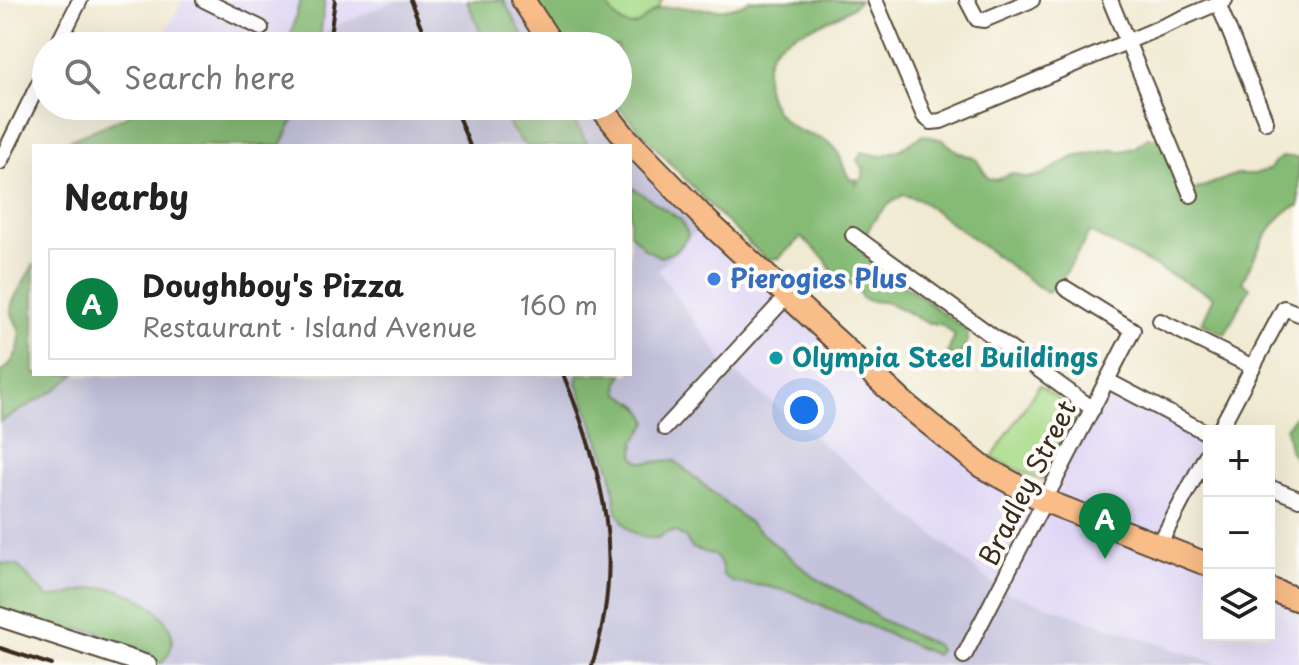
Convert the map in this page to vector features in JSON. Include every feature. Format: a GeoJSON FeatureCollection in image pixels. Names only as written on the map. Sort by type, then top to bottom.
{"type":"FeatureCollection","features":[{"type":"Feature","properties":{"kind":"main road"},"geometry":{"type":"LineString","coordinates":[[523,0],[544,32]]}},
{"type":"Feature","properties":{"kind":"main road"},"geometry":{"type":"LineString","coordinates":[[611,120],[632,144]]}},
{"type":"Feature","properties":{"kind":"main road"},"geometry":{"type":"LineString","coordinates":[[632,144],[707,221],[787,296],[905,404],[981,466],[1043,500],[1203,563]]}},
{"type":"Feature","properties":{"kind":"main road"},"geometry":{"type":"LineString","coordinates":[[1275,591],[1299,600]]}},
{"type":"Feature","properties":{"kind":"street"},"geometry":{"type":"LineString","coordinates":[[64,32],[80,0]]}},
{"type":"Feature","properties":{"kind":"street"},"geometry":{"type":"LineString","coordinates":[[204,0],[261,28]]}},
{"type":"Feature","properties":{"kind":"street"},"geometry":{"type":"LineString","coordinates":[[875,0],[924,116],[931,122],[941,121],[1222,1],[1266,122]]}},
{"type":"Feature","properties":{"kind":"street"},"geometry":{"type":"LineString","coordinates":[[970,7],[977,19],[984,20],[1032,0]]}},
{"type":"Feature","properties":{"kind":"street"},"geometry":{"type":"LineString","coordinates":[[1110,0],[1191,195]]}},
{"type":"Feature","properties":{"kind":"street"},"geometry":{"type":"LineString","coordinates":[[0,162],[32,97]]}},
{"type":"Feature","properties":{"kind":"street"},"geometry":{"type":"LineString","coordinates":[[853,235],[1093,409]]}},
{"type":"Feature","properties":{"kind":"street","name":"Bradley Street"},"geometry":{"type":"LineString","coordinates":[[964,656],[1001,590],[1043,500],[1133,330],[1065,288]]}},
{"type":"Feature","properties":{"kind":"street"},"geometry":{"type":"LineString","coordinates":[[665,428],[787,296]]}},
{"type":"Feature","properties":{"kind":"street"},"geometry":{"type":"LineString","coordinates":[[1222,425],[1284,308],[1299,314]]}},
{"type":"Feature","properties":{"kind":"street"},"geometry":{"type":"LineString","coordinates":[[1160,321],[1253,367]]}},
{"type":"Feature","properties":{"kind":"street"},"geometry":{"type":"LineString","coordinates":[[1108,381],[1203,431]]}},
{"type":"Feature","properties":{"kind":"street"},"geometry":{"type":"LineString","coordinates":[[1159,545],[1203,465]]}},
{"type":"Feature","properties":{"kind":"street"},"geometry":{"type":"LineString","coordinates":[[1275,489],[1299,499]]}},
{"type":"Feature","properties":{"kind":"street"},"geometry":{"type":"LineString","coordinates":[[0,617],[147,665]]}},
{"type":"Feature","properties":{"kind":"shaded area"},"geometry":{"type":"Polygon","coordinates":[[[182,0],[397,0],[322,32],[166,32],[182,0]]]}},
{"type":"Feature","properties":{"kind":"shaded area"},"geometry":{"type":"Polygon","coordinates":[[[397,0],[523,0],[544,32],[322,32],[397,0]]]}},
{"type":"Feature","properties":{"kind":"shaded area"},"geometry":{"type":"Polygon","coordinates":[[[116,120],[613,120],[707,221],[658,270],[725,364],[1001,590],[1221,665],[147,665],[0,617],[0,376],[632,376],[632,144],[61,144],[116,120]]]}},
{"type":"Feature","properties":{"kind":"shaded area"},"geometry":{"type":"Polygon","coordinates":[[[707,221],[905,404],[1043,499],[1108,381],[1203,431],[1203,461],[1159,544],[1203,562],[1203,641],[1275,641],[1275,591],[1299,600],[1299,665],[1221,665],[1001,590],[725,364],[658,270],[707,221]]]}},
{"type":"Feature","properties":{"kind":"green space"},"geometry":{"type":"Polygon","coordinates":[[[300,0],[325,0],[321,32],[292,32],[300,0]]]}},
{"type":"Feature","properties":{"kind":"green space"},"geometry":{"type":"Polygon","coordinates":[[[467,0],[503,0],[521,32],[480,32],[467,0]]]}},
{"type":"Feature","properties":{"kind":"green space"},"geometry":{"type":"Polygon","coordinates":[[[531,0],[604,0],[618,20],[634,26],[662,8],[730,8],[750,0],[860,0],[843,13],[776,46],[766,71],[768,92],[781,118],[797,130],[831,144],[848,176],[851,180],[857,179],[855,186],[863,176],[863,169],[857,160],[862,152],[881,156],[901,149],[923,135],[943,140],[958,152],[976,159],[988,178],[996,180],[1012,173],[1027,178],[1041,175],[1074,157],[1122,151],[1134,148],[1148,138],[1161,138],[1187,193],[1237,174],[1254,174],[1270,169],[1282,158],[1299,158],[1299,206],[1281,216],[1265,237],[1242,282],[1250,287],[1225,334],[1202,323],[1214,297],[1090,232],[1063,278],[1047,293],[920,200],[903,195],[873,221],[865,239],[867,258],[965,329],[968,338],[964,349],[953,357],[948,352],[955,335],[940,324],[926,322],[894,305],[863,299],[857,289],[832,272],[825,259],[801,237],[779,258],[767,260],[716,212],[630,120],[632,32],[552,32],[541,20],[531,0]]]}},
{"type":"Feature","properties":{"kind":"green space"},"geometry":{"type":"Polygon","coordinates":[[[604,0],[662,0],[658,8],[638,25],[627,26],[612,15],[604,0]]]}},
{"type":"Feature","properties":{"kind":"green space"},"geometry":{"type":"Polygon","coordinates":[[[118,120],[293,120],[282,144],[61,144],[118,120]]]}},
{"type":"Feature","properties":{"kind":"green space"},"geometry":{"type":"Polygon","coordinates":[[[507,120],[573,120],[588,144],[524,144],[507,120]]]}},
{"type":"Feature","properties":{"kind":"green space"},"geometry":{"type":"Polygon","coordinates":[[[632,187],[681,220],[688,234],[677,249],[660,257],[645,249],[632,235],[632,187]]]}},
{"type":"Feature","properties":{"kind":"green space"},"geometry":{"type":"Polygon","coordinates":[[[32,267],[32,376],[73,376],[0,422],[0,372],[12,361],[20,339],[12,312],[19,289],[32,267]]]}},
{"type":"Feature","properties":{"kind":"green space"},"geometry":{"type":"Polygon","coordinates":[[[579,376],[622,376],[618,383],[619,393],[641,408],[648,423],[635,441],[634,456],[638,460],[647,463],[675,461],[814,577],[849,596],[880,619],[936,645],[939,650],[936,655],[794,593],[734,583],[723,575],[721,564],[714,555],[692,548],[675,531],[658,538],[645,538],[632,532],[617,511],[611,471],[577,383],[579,376]]]}},
{"type":"Feature","properties":{"kind":"green space"},"geometry":{"type":"Polygon","coordinates":[[[1039,385],[1079,414],[1045,479],[1040,480],[992,458],[1039,385]]]}},
{"type":"Feature","properties":{"kind":"green space"},"geometry":{"type":"Polygon","coordinates":[[[1299,410],[1299,464],[1290,450],[1286,428],[1299,410]]]}},
{"type":"Feature","properties":{"kind":"green space"},"geometry":{"type":"Polygon","coordinates":[[[0,563],[18,566],[47,597],[96,588],[136,596],[154,608],[167,623],[172,639],[169,654],[162,663],[145,662],[117,648],[99,632],[76,629],[51,634],[0,610],[0,563]]]}},
{"type":"Feature","properties":{"kind":"railway"},"geometry":{"type":"LineString","coordinates":[[331,32],[335,0]]}},
{"type":"Feature","properties":{"kind":"railway"},"geometry":{"type":"LineString","coordinates":[[410,0],[423,32]]}},
{"type":"Feature","properties":{"kind":"railway"},"geometry":{"type":"LineString","coordinates":[[460,120],[469,144]]}},
{"type":"Feature","properties":{"kind":"railway"},"geometry":{"type":"LineString","coordinates":[[564,376],[590,446],[606,517],[608,589],[592,665]]}},
{"type":"Feature","properties":{"kind":"railway"},"geometry":{"type":"LineString","coordinates":[[0,648],[52,665]]}},
{"type":"Feature","properties":{"kind":"place","name":"Pierogies Plus"},"geometry":{"type":"Point","coordinates":[714,279]}},
{"type":"Feature","properties":{"kind":"place","name":"Olympia Steel Buildings"},"geometry":{"type":"Point","coordinates":[776,358]}},
{"type":"Feature","properties":{"kind":"place","name":"Doughboy's Pizza"},"geometry":{"type":"Point","coordinates":[1105,559]}}]}
